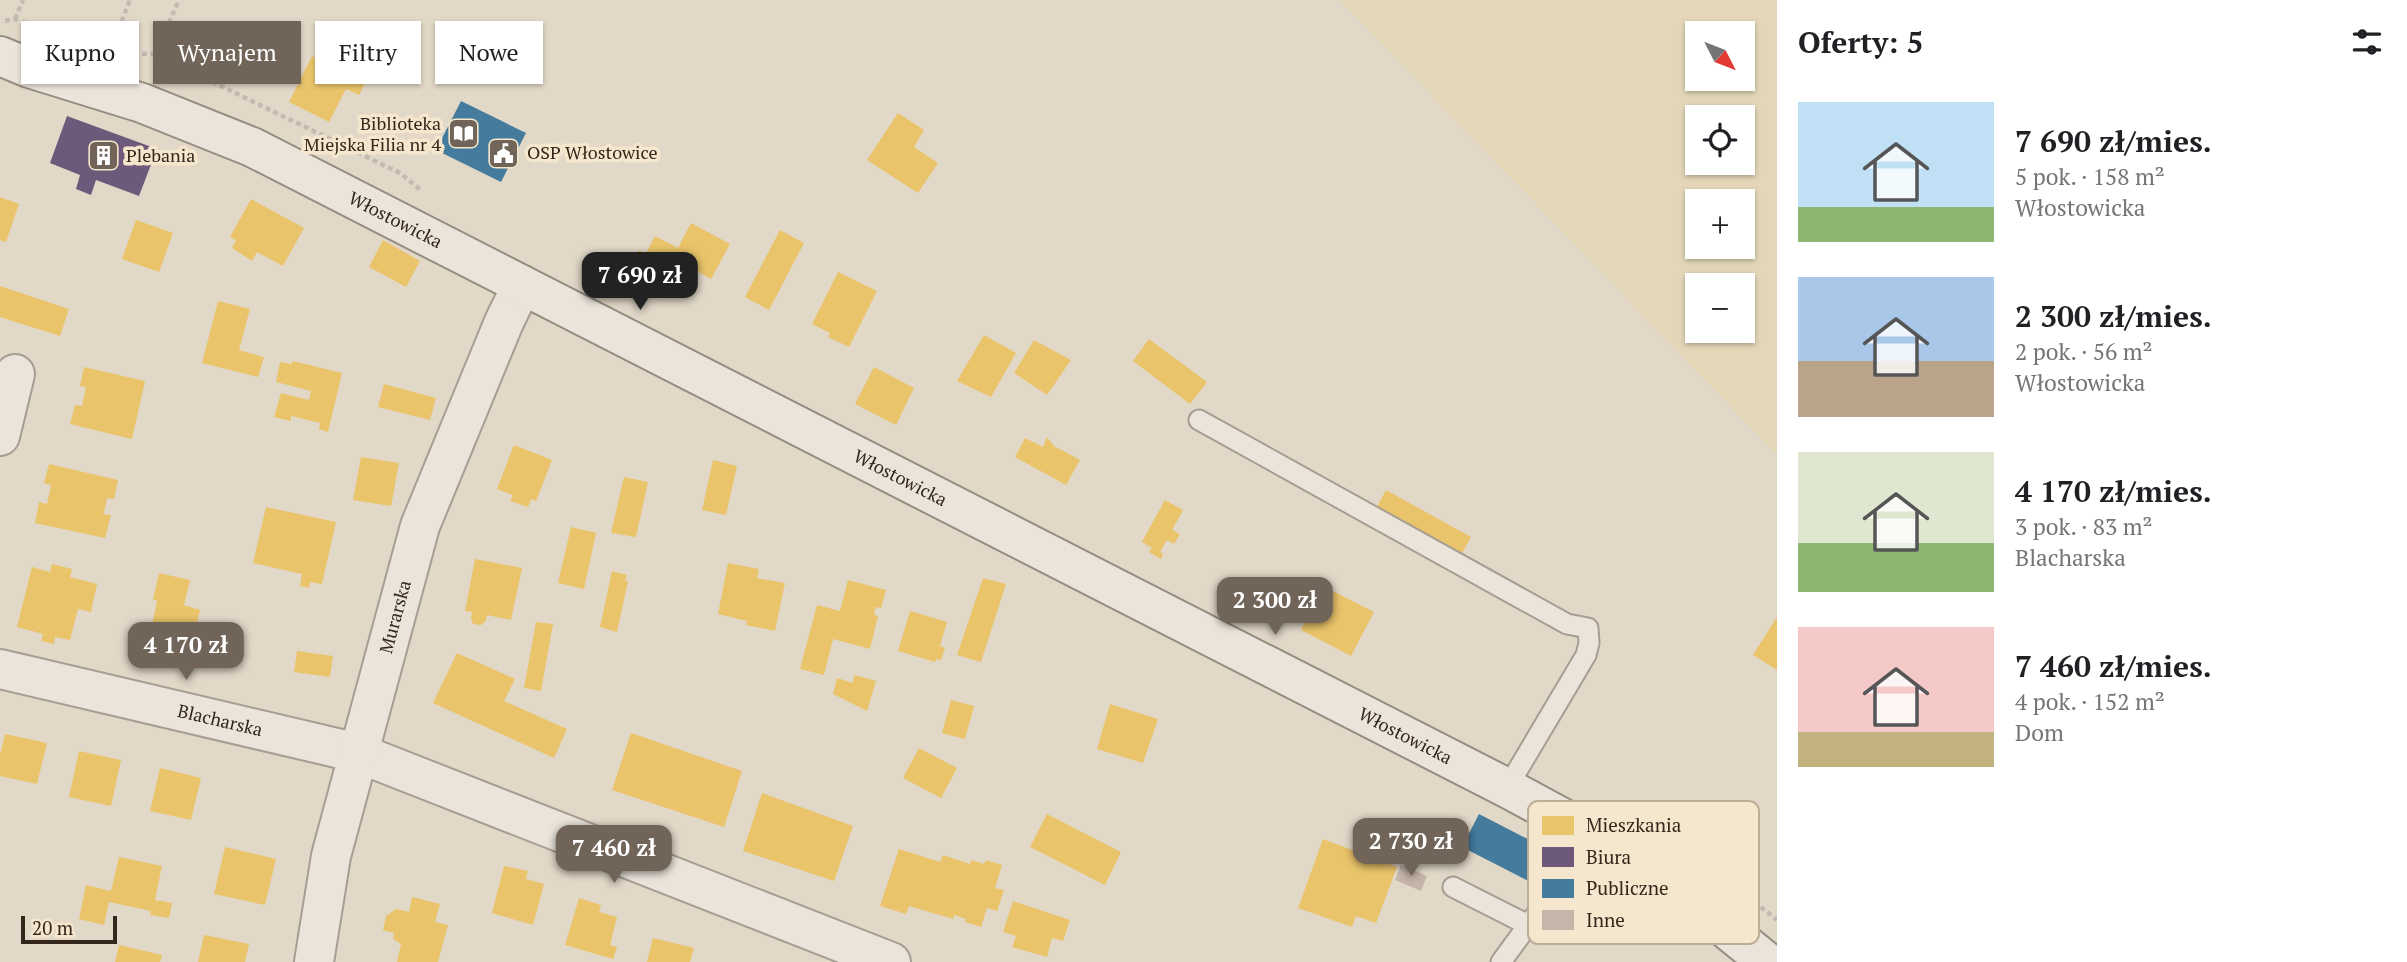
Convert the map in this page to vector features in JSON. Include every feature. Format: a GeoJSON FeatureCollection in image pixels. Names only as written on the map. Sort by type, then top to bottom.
{"type":"FeatureCollection","features":[{"type":"Feature","properties":{"kind":"main road","name":"Włostowicka"},"geometry":{"type":"LineString","coordinates":[[0,56],[29,68],[142,103],[252,147],[1531,801]]}},
{"type":"Feature","properties":{"kind":"main road","name":"Murarska"},"geometry":{"type":"LineString","coordinates":[[314,962],[331,856],[420,526],[504,322],[522,285]]}},
{"type":"Feature","properties":{"kind":"main road"},"geometry":{"type":"LineString","coordinates":[[0,436],[15,374]]}},
{"type":"Feature","properties":{"kind":"main road","name":"Blacharska"},"geometry":{"type":"LineString","coordinates":[[0,669],[358,753],[891,962]]}},
{"type":"Feature","properties":{"kind":"main road","name":"Włostowicka"},"geometry":{"type":"LineString","coordinates":[[1746,944],[1768,962]]}},
{"type":"Feature","properties":{"kind":"lane"},"geometry":{"type":"LineString","coordinates":[[1199,420],[1567,624],[1588,628],[1589,643],[1586,655],[1507,788]]}},
{"type":"Feature","properties":{"kind":"lane"},"geometry":{"type":"LineString","coordinates":[[1453,887],[1528,925],[1501,962]]}},
{"type":"Feature","properties":{"kind":"path"},"geometry":{"type":"LineString","coordinates":[[15,19],[23,0]]}},
{"type":"Feature","properties":{"kind":"path"},"geometry":{"type":"LineString","coordinates":[[121,21],[128,0]]}},
{"type":"Feature","properties":{"kind":"path"},"geometry":{"type":"LineString","coordinates":[[139,54],[155,54],[179,0]]}},
{"type":"Feature","properties":{"kind":"path"},"geometry":{"type":"LineString","coordinates":[[0,22],[15,19],[21,21]]}},
{"type":"Feature","properties":{"kind":"shaded area"},"geometry":{"type":"Polygon","coordinates":[[[1340,0],[1777,0],[1777,455],[1340,0]]]}},
{"type":"Feature","properties":{"kind":"building: Mieszkania"},"geometry":{"type":"Polygon","coordinates":[[[312,56],[315,57],[315,84],[364,84],[359,95],[346,89],[329,122],[289,102],[298,84],[301,84],[301,78],[312,56]]]}},
{"type":"Feature","properties":{"kind":"building: Mieszkania"},"geometry":{"type":"Polygon","coordinates":[[[898,113],[924,130],[914,147],[938,163],[918,193],[867,160],[898,113]]]}},
{"type":"Feature","properties":{"kind":"building: Mieszkania"},"geometry":{"type":"Polygon","coordinates":[[[0,197],[19,204],[6,242],[0,240],[0,197]]]}},
{"type":"Feature","properties":{"kind":"building: Mieszkania"},"geometry":{"type":"Polygon","coordinates":[[[251,199],[304,228],[283,266],[257,252],[252,261],[232,248],[236,240],[230,237],[251,199]]]}},
{"type":"Feature","properties":{"kind":"building: Mieszkania"},"geometry":{"type":"Polygon","coordinates":[[[136,220],[173,233],[159,272],[122,259],[136,220]]]}},
{"type":"Feature","properties":{"kind":"building: Mieszkania"},"geometry":{"type":"Polygon","coordinates":[[[691,223],[730,244],[711,279],[672,257],[652,296],[622,280],[639,250],[646,254],[655,236],[678,248],[691,223]]]}},
{"type":"Feature","properties":{"kind":"building: Mieszkania"},"geometry":{"type":"Polygon","coordinates":[[[780,230],[804,243],[769,310],[745,297],[780,230]]]}},
{"type":"Feature","properties":{"kind":"building: Mieszkania"},"geometry":{"type":"Polygon","coordinates":[[[383,240],[420,261],[406,287],[369,267],[383,240]]]}},
{"type":"Feature","properties":{"kind":"building: Mieszkania"},"geometry":{"type":"Polygon","coordinates":[[[838,272],[877,291],[849,347],[828,337],[830,333],[812,324],[838,272]]]}},
{"type":"Feature","properties":{"kind":"building: Mieszkania"},"geometry":{"type":"Polygon","coordinates":[[[0,286],[69,309],[60,336],[0,317],[0,286]]]}},
{"type":"Feature","properties":{"kind":"building: Mieszkania"},"geometry":{"type":"Polygon","coordinates":[[[218,301],[250,309],[239,350],[264,357],[258,377],[202,363],[218,301]]]}},
{"type":"Feature","properties":{"kind":"building: Mieszkania"},"geometry":{"type":"Polygon","coordinates":[[[984,335],[1016,353],[991,397],[957,381],[984,335]]]}},
{"type":"Feature","properties":{"kind":"building: Mieszkania"},"geometry":{"type":"Polygon","coordinates":[[[1149,339],[1207,382],[1190,404],[1133,361],[1149,339]]]}},
{"type":"Feature","properties":{"kind":"building: Mieszkania"},"geometry":{"type":"Polygon","coordinates":[[[1034,340],[1071,360],[1047,395],[1014,373],[1034,340]]]}},
{"type":"Feature","properties":{"kind":"building: Mieszkania"},"geometry":{"type":"Polygon","coordinates":[[[293,361],[342,373],[328,432],[319,429],[320,423],[291,416],[291,421],[274,417],[281,393],[309,400],[311,391],[276,382],[280,362],[292,364],[293,361]]]}},
{"type":"Feature","properties":{"kind":"building: Mieszkania"},"geometry":{"type":"Polygon","coordinates":[[[84,367],[145,381],[132,439],[70,424],[75,405],[82,406],[86,387],[80,386],[84,367]]]}},
{"type":"Feature","properties":{"kind":"building: Mieszkania"},"geometry":{"type":"Polygon","coordinates":[[[874,367],[914,388],[896,425],[855,404],[874,367]]]}},
{"type":"Feature","properties":{"kind":"building: Mieszkania"},"geometry":{"type":"Polygon","coordinates":[[[384,384],[436,398],[430,420],[378,407],[384,384]]]}},
{"type":"Feature","properties":{"kind":"building: Mieszkania"},"geometry":{"type":"Polygon","coordinates":[[[1047,437],[1054,446],[1080,460],[1066,485],[1015,457],[1025,438],[1043,447],[1047,437]]]}},
{"type":"Feature","properties":{"kind":"building: Mieszkania"},"geometry":{"type":"Polygon","coordinates":[[[514,445],[552,460],[536,501],[531,499],[528,507],[510,501],[513,495],[497,489],[514,445]]]}},
{"type":"Feature","properties":{"kind":"building: Mieszkania"},"geometry":{"type":"Polygon","coordinates":[[[361,457],[399,463],[391,506],[353,500],[361,457]]]}},
{"type":"Feature","properties":{"kind":"building: Mieszkania"},"geometry":{"type":"Polygon","coordinates":[[[713,460],[737,466],[726,515],[702,510],[713,460]]]}},
{"type":"Feature","properties":{"kind":"building: Mieszkania"},"geometry":{"type":"Polygon","coordinates":[[[49,464],[118,480],[114,499],[107,498],[103,514],[111,515],[105,538],[35,523],[39,502],[47,504],[51,485],[44,483],[49,464]]]}},
{"type":"Feature","properties":{"kind":"building: Mieszkania"},"geometry":{"type":"Polygon","coordinates":[[[624,477],[648,482],[636,537],[611,533],[624,477]]]}},
{"type":"Feature","properties":{"kind":"building: Mieszkania"},"geometry":{"type":"Polygon","coordinates":[[[1386,490],[1471,537],[1461,555],[1377,507],[1386,490]]]}},
{"type":"Feature","properties":{"kind":"building: Mieszkania"},"geometry":{"type":"Polygon","coordinates":[[[1165,500],[1183,510],[1172,530],[1180,534],[1174,544],[1167,540],[1160,552],[1163,554],[1161,559],[1149,552],[1152,548],[1142,542],[1165,500]]]}},
{"type":"Feature","properties":{"kind":"building: Mieszkania"},"geometry":{"type":"Polygon","coordinates":[[[266,507],[336,522],[322,584],[310,582],[309,588],[300,586],[302,574],[253,563],[266,507]]]}},
{"type":"Feature","properties":{"kind":"building: Mieszkania"},"geometry":{"type":"Polygon","coordinates":[[[571,527],[596,533],[584,589],[558,583],[571,527]]]}},
{"type":"Feature","properties":{"kind":"building: Mieszkania"},"geometry":{"type":"Polygon","coordinates":[[[475,559],[522,568],[511,620],[487,615],[486,621],[481,625],[473,624],[472,612],[465,611],[475,559]]]}},
{"type":"Feature","properties":{"kind":"building: Mieszkania"},"geometry":{"type":"Polygon","coordinates":[[[728,563],[759,569],[757,578],[785,583],[775,631],[746,625],[747,621],[718,614],[728,563]]]}},
{"type":"Feature","properties":{"kind":"building: Mieszkania"},"geometry":{"type":"Polygon","coordinates":[[[52,564],[72,569],[70,577],[97,584],[91,612],[78,609],[70,640],[55,637],[54,644],[41,641],[43,634],[17,627],[32,567],[50,572],[52,564]]]}},
{"type":"Feature","properties":{"kind":"building: Mieszkania"},"geometry":{"type":"Polygon","coordinates":[[[612,571],[627,575],[625,581],[628,581],[617,632],[600,627],[612,571]]]}},
{"type":"Feature","properties":{"kind":"building: Mieszkania"},"geometry":{"type":"Polygon","coordinates":[[[159,573],[190,580],[184,605],[200,610],[194,637],[167,629],[161,657],[133,651],[139,623],[152,625],[157,601],[153,599],[159,573]]]}},
{"type":"Feature","properties":{"kind":"building: Mieszkania"},"geometry":{"type":"Polygon","coordinates":[[[983,578],[1006,584],[981,662],[957,655],[983,578]]]}},
{"type":"Feature","properties":{"kind":"building: Mieszkania"},"geometry":{"type":"Polygon","coordinates":[[[848,580],[886,590],[881,608],[876,607],[874,615],[878,616],[870,649],[833,639],[824,675],[800,669],[817,605],[840,611],[848,580]]]}},
{"type":"Feature","properties":{"kind":"building: Mieszkania"},"geometry":{"type":"Polygon","coordinates":[[[1323,586],[1374,612],[1351,656],[1301,630],[1323,586]]]}},
{"type":"Feature","properties":{"kind":"building: Mieszkania"},"geometry":{"type":"Polygon","coordinates":[[[910,611],[947,622],[940,646],[945,648],[941,660],[936,659],[935,662],[898,651],[910,611]]]}},
{"type":"Feature","properties":{"kind":"building: Mieszkania"},"geometry":{"type":"Polygon","coordinates":[[[1777,617],[1777,670],[1753,655],[1777,617]]]}},
{"type":"Feature","properties":{"kind":"building: Mieszkania"},"geometry":{"type":"Polygon","coordinates":[[[536,622],[553,624],[541,691],[524,688],[536,622]]]}},
{"type":"Feature","properties":{"kind":"building: Mieszkania"},"geometry":{"type":"Polygon","coordinates":[[[297,651],[333,656],[330,677],[294,672],[297,651]]]}},
{"type":"Feature","properties":{"kind":"building: Mieszkania"},"geometry":{"type":"Polygon","coordinates":[[[457,653],[515,679],[504,701],[567,729],[554,758],[433,703],[457,653]]]}},
{"type":"Feature","properties":{"kind":"building: Mieszkania"},"geometry":{"type":"Polygon","coordinates":[[[854,675],[876,681],[867,711],[833,694],[837,678],[853,683],[854,675]]]}},
{"type":"Feature","properties":{"kind":"building: Mieszkania"},"geometry":{"type":"Polygon","coordinates":[[[951,700],[974,706],[965,739],[942,733],[951,700]]]}},
{"type":"Feature","properties":{"kind":"building: Mieszkania"},"geometry":{"type":"Polygon","coordinates":[[[1110,704],[1158,719],[1143,763],[1097,749],[1110,704]]]}},
{"type":"Feature","properties":{"kind":"building: Mieszkania"},"geometry":{"type":"Polygon","coordinates":[[[631,733],[742,771],[724,827],[612,790],[631,733]]]}},
{"type":"Feature","properties":{"kind":"building: Mieszkania"},"geometry":{"type":"Polygon","coordinates":[[[5,734],[47,743],[37,784],[0,776],[0,755],[5,734]]]}},
{"type":"Feature","properties":{"kind":"building: Mieszkania"},"geometry":{"type":"Polygon","coordinates":[[[919,748],[957,768],[941,798],[903,778],[919,748]]]}},
{"type":"Feature","properties":{"kind":"building: Mieszkania"},"geometry":{"type":"Polygon","coordinates":[[[79,751],[121,760],[111,806],[69,797],[79,751]]]}},
{"type":"Feature","properties":{"kind":"building: Mieszkania"},"geometry":{"type":"Polygon","coordinates":[[[160,768],[201,778],[191,820],[150,811],[160,768]]]}},
{"type":"Feature","properties":{"kind":"building: Mieszkania"},"geometry":{"type":"Polygon","coordinates":[[[762,793],[853,826],[834,881],[743,851],[762,793]]]}},
{"type":"Feature","properties":{"kind":"building: Mieszkania"},"geometry":{"type":"Polygon","coordinates":[[[1047,814],[1121,852],[1105,885],[1030,847],[1047,814]]]}},
{"type":"Feature","properties":{"kind":"building: Mieszkania"},"geometry":{"type":"Polygon","coordinates":[[[1323,839],[1397,867],[1376,923],[1356,916],[1352,927],[1298,908],[1323,839]]]}},
{"type":"Feature","properties":{"kind":"building: Mieszkania"},"geometry":{"type":"Polygon","coordinates":[[[225,847],[276,859],[265,905],[214,894],[225,847]]]}},
{"type":"Feature","properties":{"kind":"building: Mieszkania"},"geometry":{"type":"Polygon","coordinates":[[[899,849],[940,862],[943,855],[970,864],[971,860],[984,864],[986,860],[1002,865],[995,888],[1004,890],[997,911],[987,908],[981,927],[954,915],[953,919],[909,906],[906,914],[880,906],[899,849]]]}},
{"type":"Feature","properties":{"kind":"building: Mieszkania"},"geometry":{"type":"Polygon","coordinates":[[[119,857],[162,866],[155,900],[172,903],[169,918],[150,915],[151,911],[109,902],[104,925],[79,919],[86,885],[111,891],[119,857]]]}},
{"type":"Feature","properties":{"kind":"building: Mieszkania"},"geometry":{"type":"Polygon","coordinates":[[[504,866],[528,871],[526,879],[544,884],[533,925],[492,913],[504,866]]]}},
{"type":"Feature","properties":{"kind":"building: Mieszkania"},"geometry":{"type":"Polygon","coordinates":[[[412,897],[440,904],[435,922],[448,925],[438,962],[397,962],[401,944],[393,939],[394,933],[383,930],[386,916],[396,909],[409,912],[412,897]]]}},
{"type":"Feature","properties":{"kind":"building: Mieszkania"},"geometry":{"type":"Polygon","coordinates":[[[579,898],[601,905],[599,912],[617,917],[610,945],[617,947],[613,959],[565,945],[579,898]]]}},
{"type":"Feature","properties":{"kind":"building: Mieszkania"},"geometry":{"type":"Polygon","coordinates":[[[1013,901],[1070,920],[1063,941],[1052,938],[1047,957],[1012,947],[1016,936],[1003,932],[1013,901]]]}},
{"type":"Feature","properties":{"kind":"building: Mieszkania"},"geometry":{"type":"Polygon","coordinates":[[[204,935],[249,944],[245,962],[198,962],[204,935]]]}},
{"type":"Feature","properties":{"kind":"building: Mieszkania"},"geometry":{"type":"Polygon","coordinates":[[[653,938],[694,948],[690,962],[647,962],[653,938]]]}},
{"type":"Feature","properties":{"kind":"building: Mieszkania"},"geometry":{"type":"Polygon","coordinates":[[[119,945],[162,955],[160,962],[115,962],[119,945]]]}},
{"type":"Feature","properties":{"kind":"building: Biura","name":"Plebania"},"geometry":{"type":"Polygon","coordinates":[[[67,116],[157,149],[139,196],[96,180],[91,195],[76,189],[80,175],[50,163],[67,116]]]}},
{"type":"Feature","properties":{"kind":"building: Publiczne"},"geometry":{"type":"Polygon","coordinates":[[[461,101],[526,133],[501,182],[436,150],[461,101]]]}},
{"type":"Feature","properties":{"kind":"building: Publiczne"},"geometry":{"type":"Polygon","coordinates":[[[1479,814],[1528,839],[1528,881],[1462,847],[1479,814]]]}},
{"type":"Feature","properties":{"kind":"building: Inne"},"geometry":{"type":"Polygon","coordinates":[[[1401,865],[1427,876],[1421,891],[1395,880],[1401,865]]]}},
{"type":"Feature","properties":{"kind":"place","name":"Biblioteka Miejska Filia nr 4"},"geometry":{"type":"Point","coordinates":[464,134]}},
{"type":"Feature","properties":{"kind":"place","name":"OSP Włostowice"},"geometry":{"type":"Point","coordinates":[504,153]}},
{"type":"Feature","properties":{"kind":"place","name":"Plebania"},"geometry":{"type":"Point","coordinates":[103,156]}}]}
